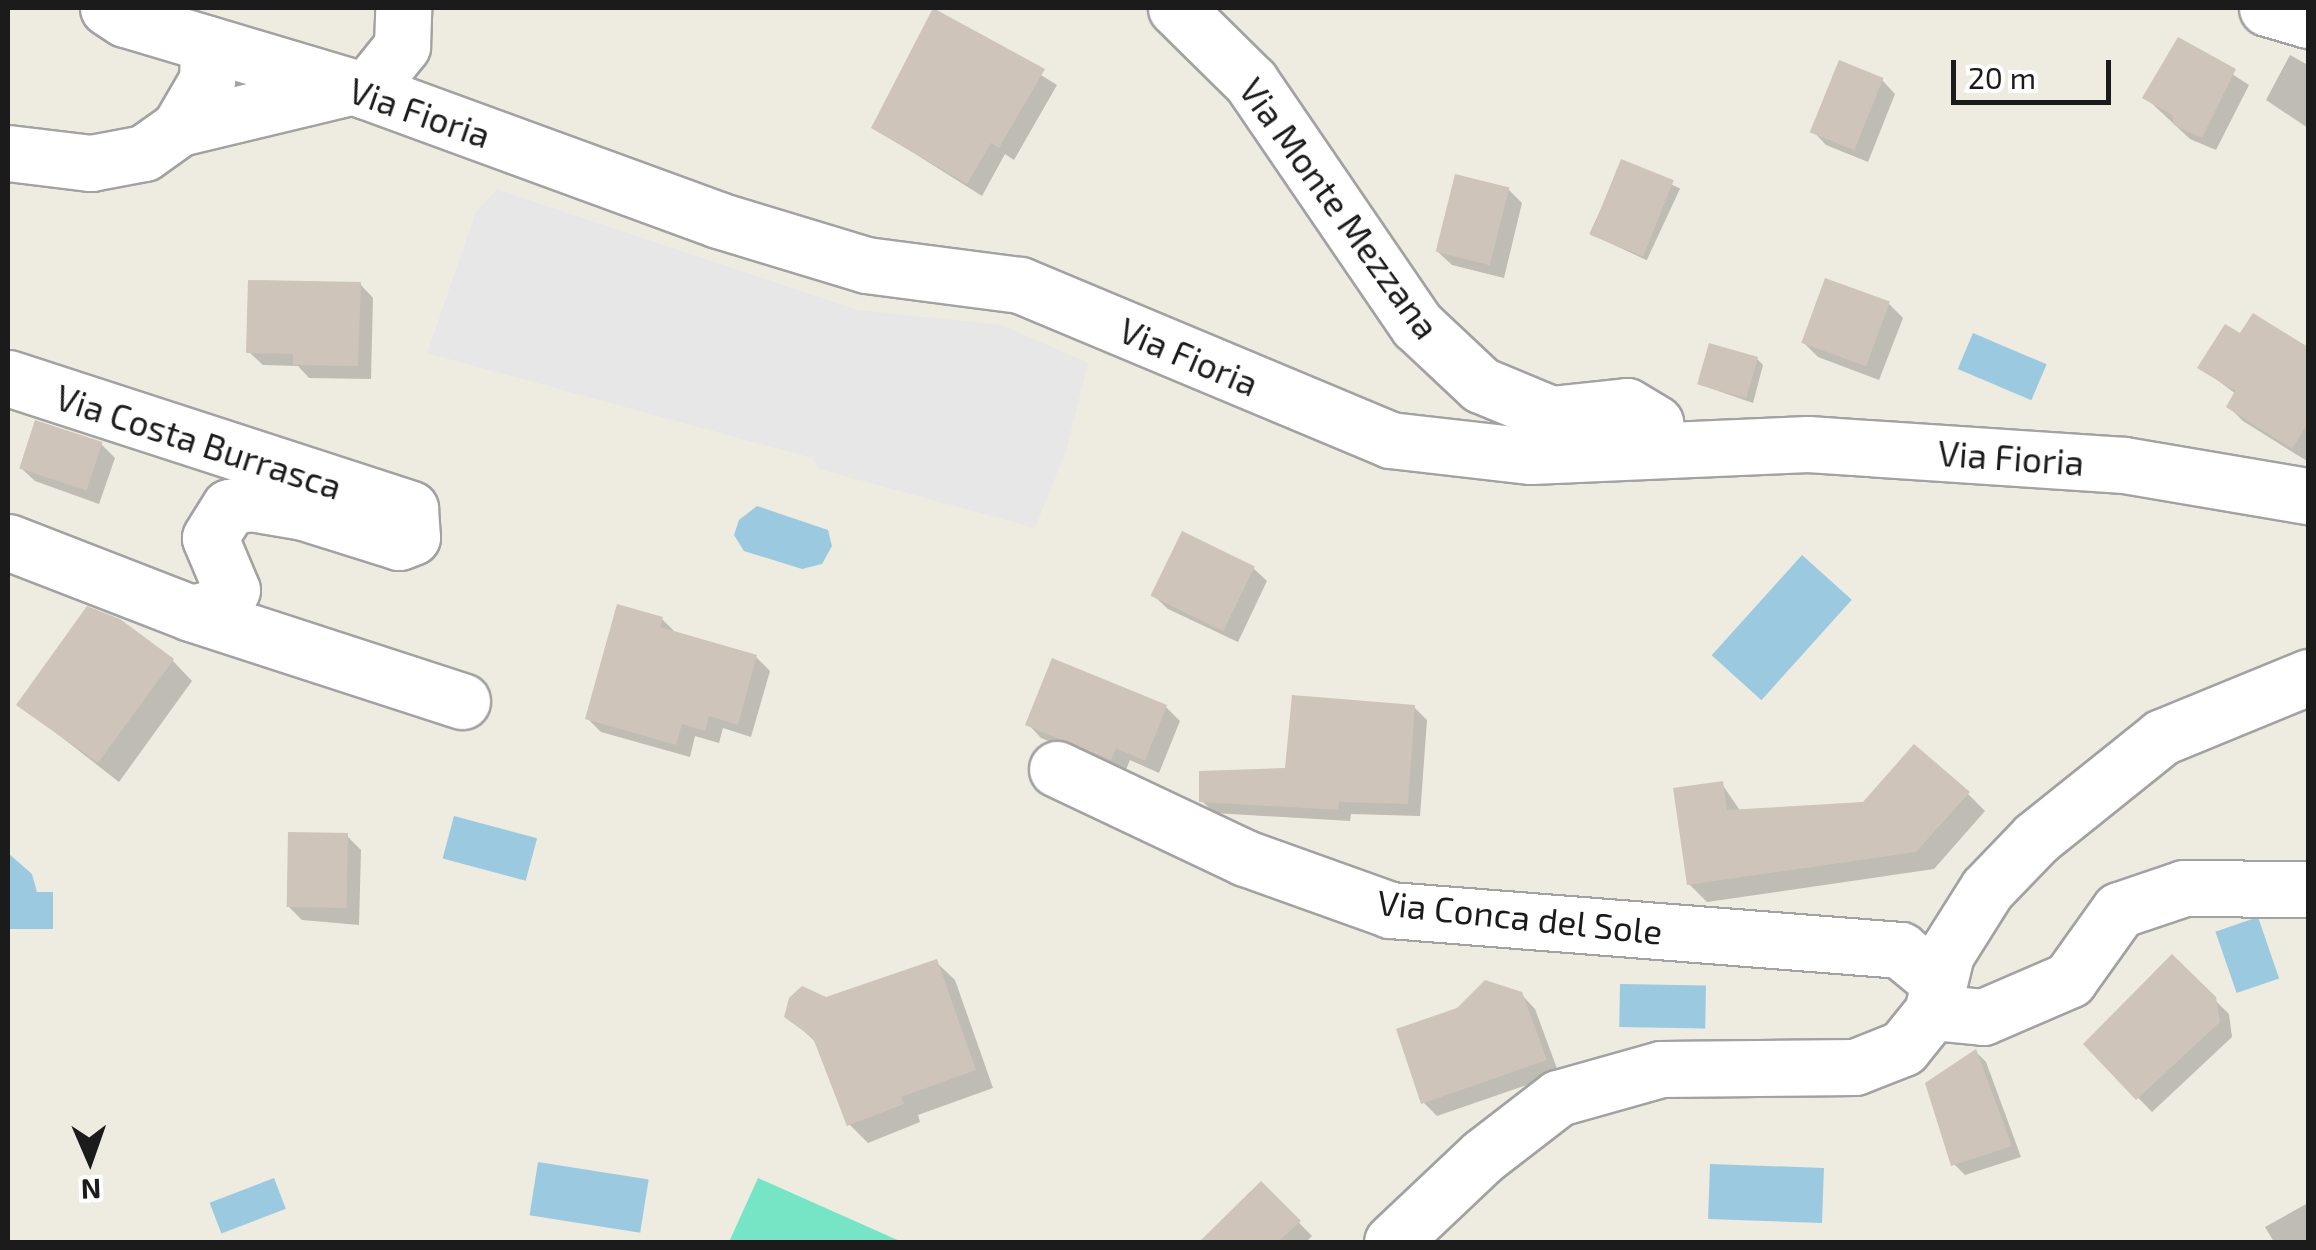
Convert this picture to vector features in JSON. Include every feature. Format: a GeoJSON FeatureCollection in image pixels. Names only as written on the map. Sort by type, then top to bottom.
{"type":"FeatureCollection","features":[{"type":"Feature","properties":{"kind":"street","name":"Via Fioria"},"geometry":{"type":"LineString","coordinates":[[108,8],[125,19],[359,89],[718,220],[866,265],[1020,285],[1390,440],[1532,456],[1808,444],[2124,464],[2308,496]]}},
{"type":"Feature","properties":{"kind":"street"},"geometry":{"type":"LineString","coordinates":[[179,128],[359,89],[402,46],[403,8]]}},
{"type":"Feature","properties":{"kind":"street","name":"Via Monte Mezzana"},"geometry":{"type":"LineString","coordinates":[[1176,8],[1251,82],[1417,326],[1482,385],[1521,406],[1579,415],[1627,406],[1644,413],[1655,423],[1656,450]]}},
{"type":"Feature","properties":{"kind":"street"},"geometry":{"type":"LineString","coordinates":[[2267,8],[2308,20]]}},
{"type":"Feature","properties":{"kind":"street"},"geometry":{"type":"LineString","coordinates":[[8,154],[91,163],[144,154],[179,128],[206,80],[208,44]]}},
{"type":"Feature","properties":{"kind":"street","name":"Via Costa Burrasca"},"geometry":{"type":"LineString","coordinates":[[8,378],[410,509],[412,537],[381,540],[302,512],[250,503],[228,506],[210,538],[232,590],[212,608],[190,612]]}},
{"type":"Feature","properties":{"kind":"street"},"geometry":{"type":"LineString","coordinates":[[8,542],[190,612],[462,702]]}},
{"type":"Feature","properties":{"kind":"street"},"geometry":{"type":"LineString","coordinates":[[1392,1242],[1483,1156],[1558,1098],[1662,1070],[1855,1067],[1903,1048],[1935,997],[1946,954],[1987,889],[2036,838],[2162,737],[2308,677]]}},
{"type":"Feature","properties":{"kind":"street","name":"Via Conca del Sole"},"geometry":{"type":"LineString","coordinates":[[1057,769],[1245,858],[1390,910],[1900,950],[1935,997]]}},
{"type":"Feature","properties":{"kind":"street"},"geometry":{"type":"LineString","coordinates":[[1935,997],[1983,1017],[2069,980],[2120,910],[2184,888],[2308,889]]}},
{"type":"Feature","properties":{"kind":"green space"},"geometry":{"type":"Polygon","coordinates":[[[758,1178],[902,1242],[729,1242],[758,1178]]]}},
{"type":"Feature","properties":{"kind":"shaded area"},"geometry":{"type":"Polygon","coordinates":[[[497,189],[857,310],[1002,325],[1088,363],[1066,451],[1035,528],[819,469],[812,458],[427,353],[476,212],[497,189]]]}},
{"type":"Feature","properties":{"kind":"water"},"geometry":{"type":"Polygon","coordinates":[[[1973,333],[2047,364],[2031,400],[1958,369],[1973,333]]]}},
{"type":"Feature","properties":{"kind":"water"},"geometry":{"type":"Polygon","coordinates":[[[757,506],[828,530],[832,546],[822,564],[802,569],[744,551],[734,535],[739,520],[757,506]]]}},
{"type":"Feature","properties":{"kind":"water"},"geometry":{"type":"Polygon","coordinates":[[[1802,555],[1852,600],[1761,700],[1712,655],[1802,555]]]}},
{"type":"Feature","properties":{"kind":"water"},"geometry":{"type":"Polygon","coordinates":[[[454,816],[537,838],[526,881],[443,859],[454,816]]]}},
{"type":"Feature","properties":{"kind":"water"},"geometry":{"type":"Polygon","coordinates":[[[8,853],[32,874],[37,892],[53,892],[53,929],[8,929],[8,853]]]}},
{"type":"Feature","properties":{"kind":"water"},"geometry":{"type":"Polygon","coordinates":[[[2258,917],[2279,978],[2237,993],[2215,932],[2258,917]]]}},
{"type":"Feature","properties":{"kind":"water"},"geometry":{"type":"Polygon","coordinates":[[[1620,984],[1706,986],[1705,1028],[1619,1027],[1620,984]]]}},
{"type":"Feature","properties":{"kind":"water"},"geometry":{"type":"Polygon","coordinates":[[[538,1162],[649,1180],[640,1233],[530,1215],[538,1162]]]}},
{"type":"Feature","properties":{"kind":"water"},"geometry":{"type":"Polygon","coordinates":[[[1710,1164],[1824,1168],[1822,1223],[1708,1219],[1710,1164]]]}},
{"type":"Feature","properties":{"kind":"water"},"geometry":{"type":"Polygon","coordinates":[[[274,1178],[286,1209],[221,1234],[210,1203],[274,1178]]]}},
{"type":"Feature","properties":{"kind":"building"},"geometry":{"type":"Polygon","coordinates":[[[933,8],[1045,69],[999,148],[991,143],[967,184],[871,128],[933,8]]]}},
{"type":"Feature","properties":{"kind":"building"},"geometry":{"type":"Polygon","coordinates":[[[2178,37],[2236,69],[2202,138],[2174,125],[2172,115],[2142,98],[2178,37]]]}},
{"type":"Feature","properties":{"kind":"building"},"geometry":{"type":"Polygon","coordinates":[[[1839,60],[1884,78],[1854,150],[1810,132],[1839,60]]]}},
{"type":"Feature","properties":{"kind":"building"},"geometry":{"type":"Polygon","coordinates":[[[1621,159],[1674,180],[1643,256],[1590,235],[1621,159]]]}},
{"type":"Feature","properties":{"kind":"building"},"geometry":{"type":"Polygon","coordinates":[[[1455,174],[1509,188],[1490,265],[1436,252],[1455,174]]]}},
{"type":"Feature","properties":{"kind":"building"},"geometry":{"type":"Polygon","coordinates":[[[1825,278],[1890,302],[1866,366],[1801,343],[1825,278]]]}},
{"type":"Feature","properties":{"kind":"building"},"geometry":{"type":"Polygon","coordinates":[[[248,280],[361,282],[358,366],[293,365],[293,354],[246,353],[248,280]]]}},
{"type":"Feature","properties":{"kind":"building"},"geometry":{"type":"Polygon","coordinates":[[[2253,313],[2308,347],[2308,423],[2292,449],[2226,407],[2235,391],[2197,368],[2225,324],[2240,333],[2253,313]]]}},
{"type":"Feature","properties":{"kind":"building"},"geometry":{"type":"Polygon","coordinates":[[[1709,343],[1758,357],[1746,398],[1697,384],[1709,343]]]}},
{"type":"Feature","properties":{"kind":"building"},"geometry":{"type":"Polygon","coordinates":[[[35,420],[103,442],[87,490],[19,469],[35,420]]]}},
{"type":"Feature","properties":{"kind":"building"},"geometry":{"type":"Polygon","coordinates":[[[1182,531],[1255,567],[1223,631],[1150,596],[1182,531]]]}},
{"type":"Feature","properties":{"kind":"building"},"geometry":{"type":"Polygon","coordinates":[[[617,604],[663,617],[660,627],[757,655],[738,725],[709,716],[705,731],[682,724],[676,745],[585,719],[617,604]]]}},
{"type":"Feature","properties":{"kind":"building"},"geometry":{"type":"Polygon","coordinates":[[[87,606],[120,619],[174,659],[98,763],[16,705],[87,606]]]}},
{"type":"Feature","properties":{"kind":"building"},"geometry":{"type":"Polygon","coordinates":[[[1052,658],[1167,705],[1145,761],[1116,748],[1111,760],[1025,725],[1052,658]]]}},
{"type":"Feature","properties":{"kind":"building"},"geometry":{"type":"Polygon","coordinates":[[[1292,695],[1415,705],[1408,804],[1339,802],[1338,810],[1199,802],[1199,771],[1285,768],[1292,695]]]}},
{"type":"Feature","properties":{"kind":"building"},"geometry":{"type":"Polygon","coordinates":[[[1914,744],[1970,792],[1916,852],[1687,885],[1673,788],[1723,781],[1727,810],[1863,802],[1914,744]]]}},
{"type":"Feature","properties":{"kind":"building"},"geometry":{"type":"Polygon","coordinates":[[[288,832],[348,833],[347,908],[287,907],[288,832]]]}},
{"type":"Feature","properties":{"kind":"building"},"geometry":{"type":"Polygon","coordinates":[[[2172,954],[2216,997],[2220,1022],[2136,1100],[2083,1044],[2172,954]]]}},
{"type":"Feature","properties":{"kind":"building"},"geometry":{"type":"Polygon","coordinates":[[[937,959],[976,1070],[901,1097],[904,1104],[847,1126],[813,1038],[784,1017],[789,998],[802,986],[826,997],[937,959]]]}},
{"type":"Feature","properties":{"kind":"building"},"geometry":{"type":"Polygon","coordinates":[[[1485,980],[1522,992],[1547,1060],[1421,1104],[1396,1029],[1457,1008],[1485,980]]]}},
{"type":"Feature","properties":{"kind":"building"},"geometry":{"type":"Polygon","coordinates":[[[1976,1049],[2012,1146],[1951,1166],[1925,1083],[1976,1049]]]}},
{"type":"Feature","properties":{"kind":"building"},"geometry":{"type":"Polygon","coordinates":[[[1261,1181],[1301,1221],[1278,1242],[1199,1242],[1261,1181]]]}}]}
